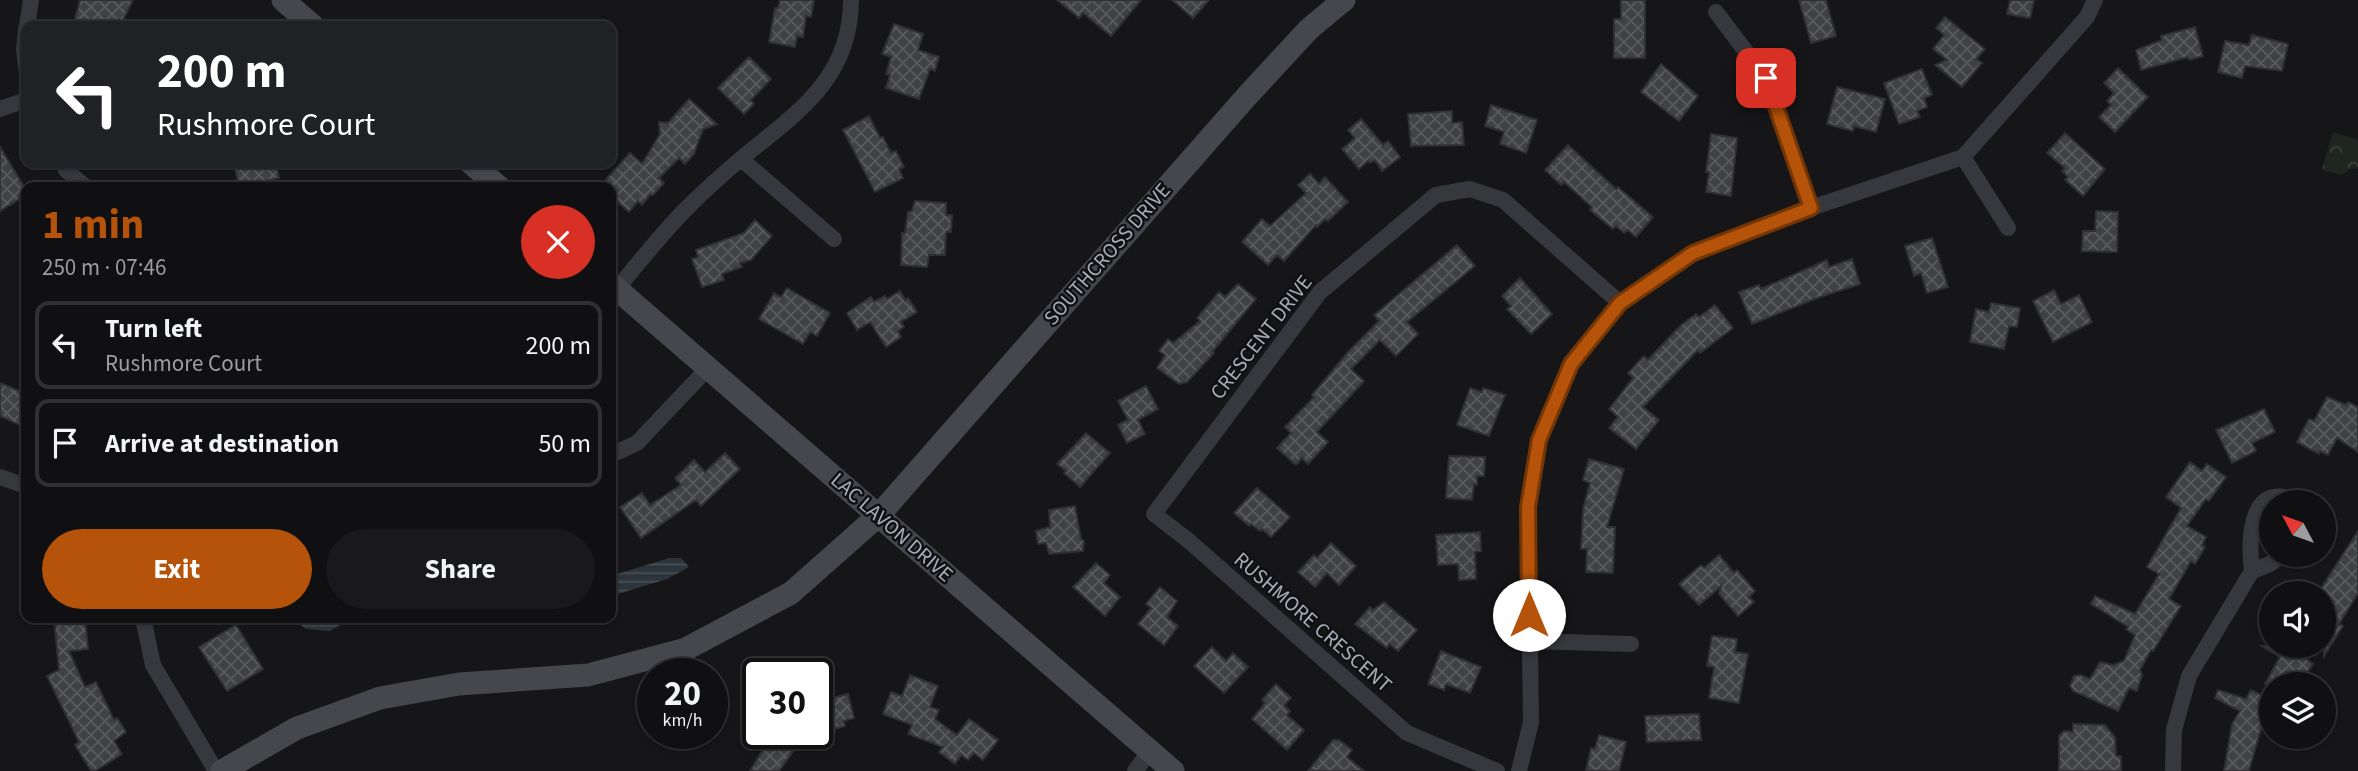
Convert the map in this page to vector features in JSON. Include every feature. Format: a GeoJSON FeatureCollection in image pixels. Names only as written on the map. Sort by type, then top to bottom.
{"type":"FeatureCollection","features":[{"type":"Feature","properties":{"kind":"street"},"geometry":{"type":"LineString","coordinates":[[27,21],[31,0]]}},
{"type":"Feature","properties":{"kind":"street"},"geometry":{"type":"LineString","coordinates":[[283,0],[307,21]]}},
{"type":"Feature","properties":{"kind":"street"},"geometry":{"type":"LineString","coordinates":[[616,284],[687,208],[803,108],[828,78],[848,29],[850,0]]}},
{"type":"Feature","properties":{"kind":"street","name":"SOUTHCROSS DRIVE"},"geometry":{"type":"LineString","coordinates":[[222,771],[297,728],[380,698],[459,684],[588,675],[686,649],[791,593],[878,516],[1238,105],[1308,29],[1344,0]]}},
{"type":"Feature","properties":{"kind":"street"},"geometry":{"type":"LineString","coordinates":[[1519,771],[1531,722],[1528,507],[1539,440],[1571,364],[1620,303],[1693,253],[1811,208],[1963,157],[2087,17],[2095,0]]}},
{"type":"Feature","properties":{"kind":"street"},"geometry":{"type":"LineString","coordinates":[[1716,12],[1766,78],[1811,208]]}},
{"type":"Feature","properties":{"kind":"street"},"geometry":{"type":"LineString","coordinates":[[0,109],[21,102]]}},
{"type":"Feature","properties":{"kind":"street"},"geometry":{"type":"LineString","coordinates":[[1963,157],[2008,228]]}},
{"type":"Feature","properties":{"kind":"street"},"geometry":{"type":"LineString","coordinates":[[741,159],[834,239]]}},
{"type":"Feature","properties":{"kind":"street"},"geometry":{"type":"LineString","coordinates":[[65,168],[80,182]]}},
{"type":"Feature","properties":{"kind":"street"},"geometry":{"type":"LineString","coordinates":[[477,168],[493,182]]}},
{"type":"Feature","properties":{"kind":"street","name":"CRESCENT DRIVE"},"geometry":{"type":"LineString","coordinates":[[1184,473],[1320,292],[1436,195],[1470,189],[1503,200],[1620,303]]}},
{"type":"Feature","properties":{"kind":"street","name":"LAC LAVON DRIVE"},"geometry":{"type":"LineString","coordinates":[[616,288],[1173,771]]}},
{"type":"Feature","properties":{"kind":"street"},"geometry":{"type":"LineString","coordinates":[[616,453],[637,443],[708,368]]}},
{"type":"Feature","properties":{"kind":"street","name":"RUSHMORE CRESCENT"},"geometry":{"type":"LineString","coordinates":[[1184,473],[1154,514],[1189,541],[1407,733],[1497,771]]}},
{"type":"Feature","properties":{"kind":"street"},"geometry":{"type":"LineString","coordinates":[[0,477],[21,484]]}},
{"type":"Feature","properties":{"kind":"street"},"geometry":{"type":"LineString","coordinates":[[2173,771],[2174,730],[2189,676],[2252,570],[2249,537],[2259,507]]}},
{"type":"Feature","properties":{"kind":"street"},"geometry":{"type":"LineString","coordinates":[[2252,570],[2261,567]]}},
{"type":"Feature","properties":{"kind":"street"},"geometry":{"type":"LineString","coordinates":[[144,623],[153,665],[216,771]]}},
{"type":"Feature","properties":{"kind":"street"},"geometry":{"type":"LineString","coordinates":[[1529,641],[1631,644]]}},
{"type":"Feature","properties":{"kind":"street"},"geometry":{"type":"LineString","coordinates":[[1135,771],[1147,755],[1145,746]]}},
{"type":"Feature","properties":{"kind":"green space"},"geometry":{"type":"Polygon","coordinates":[[[2333,132],[2358,140],[2358,169],[2352,168],[2342,175],[2322,170],[2333,132]]]}},
{"type":"Feature","properties":{"kind":"shaded area"},"geometry":{"type":"Polygon","coordinates":[[[669,558],[681,558],[689,567],[667,579],[616,594],[616,574],[669,558]]]}},
{"type":"Feature","properties":{"kind":"shaded area"},"geometry":{"type":"Polygon","coordinates":[[[298,623],[344,623],[330,631],[306,629],[298,623]]]}},
{"type":"Feature","properties":{"kind":"building"},"geometry":{"type":"Polygon","coordinates":[[[80,0],[133,0],[122,21],[74,21],[80,0]]]}},
{"type":"Feature","properties":{"kind":"building"},"geometry":{"type":"Polygon","coordinates":[[[780,0],[814,0],[811,17],[806,16],[803,37],[797,36],[795,47],[769,42],[775,8],[778,8],[780,0]]]}},
{"type":"Feature","properties":{"kind":"building"},"geometry":{"type":"Polygon","coordinates":[[[1057,0],[1141,0],[1111,36],[1083,13],[1079,18],[1057,0]]]}},
{"type":"Feature","properties":{"kind":"building"},"geometry":{"type":"Polygon","coordinates":[[[1172,0],[1209,0],[1193,18],[1172,0]]]}},
{"type":"Feature","properties":{"kind":"building"},"geometry":{"type":"Polygon","coordinates":[[[1621,0],[1645,0],[1645,58],[1614,58],[1614,19],[1621,19],[1621,0]]]}},
{"type":"Feature","properties":{"kind":"building"},"geometry":{"type":"Polygon","coordinates":[[[1799,0],[1826,0],[1836,36],[1811,43],[1799,0]]]}},
{"type":"Feature","properties":{"kind":"building"},"geometry":{"type":"Polygon","coordinates":[[[2010,0],[2034,0],[2030,18],[2007,14],[2010,0]]]}},
{"type":"Feature","properties":{"kind":"building"},"geometry":{"type":"Polygon","coordinates":[[[1945,17],[1985,49],[1976,59],[1982,63],[1962,87],[1935,65],[1947,60],[1933,49],[1944,35],[1936,28],[1945,17]]]}},
{"type":"Feature","properties":{"kind":"building"},"geometry":{"type":"Polygon","coordinates":[[[894,24],[923,34],[918,50],[939,57],[935,71],[930,69],[919,99],[886,88],[890,75],[886,74],[891,57],[882,54],[894,24]]]}},
{"type":"Feature","properties":{"kind":"building"},"geometry":{"type":"Polygon","coordinates":[[[2195,27],[2203,56],[2189,60],[2188,57],[2141,70],[2136,50],[2162,40],[2161,36],[2195,27]]]}},
{"type":"Feature","properties":{"kind":"building"},"geometry":{"type":"Polygon","coordinates":[[[2252,35],[2288,44],[2282,71],[2245,66],[2242,78],[2218,72],[2225,41],[2249,45],[2252,35]]]}},
{"type":"Feature","properties":{"kind":"building"},"geometry":{"type":"Polygon","coordinates":[[[749,57],[771,79],[751,100],[754,104],[744,114],[718,88],[749,57]]]}},
{"type":"Feature","properties":{"kind":"building"},"geometry":{"type":"Polygon","coordinates":[[[1661,64],[1698,96],[1679,121],[1641,92],[1661,64]]]}},
{"type":"Feature","properties":{"kind":"building"},"geometry":{"type":"Polygon","coordinates":[[[2118,68],[2148,97],[2115,132],[2099,117],[2111,105],[2107,101],[2114,93],[2104,83],[2118,68]]]}},
{"type":"Feature","properties":{"kind":"building"},"geometry":{"type":"Polygon","coordinates":[[[1922,69],[1932,95],[1924,98],[1927,107],[1917,111],[1920,117],[1899,124],[1884,83],[1922,69]]]}},
{"type":"Feature","properties":{"kind":"building"},"geometry":{"type":"Polygon","coordinates":[[[1837,87],[1885,99],[1876,132],[1854,126],[1853,131],[1827,124],[1837,87]]]}},
{"type":"Feature","properties":{"kind":"building"},"geometry":{"type":"Polygon","coordinates":[[[689,99],[717,124],[703,129],[694,154],[685,164],[679,158],[659,178],[664,183],[653,195],[642,205],[638,201],[629,212],[616,200],[616,182],[604,182],[630,153],[642,164],[660,134],[659,122],[668,123],[689,99]]]}},
{"type":"Feature","properties":{"kind":"building"},"geometry":{"type":"Polygon","coordinates":[[[1491,105],[1537,120],[1526,153],[1500,144],[1504,132],[1485,126],[1491,105]]]}},
{"type":"Feature","properties":{"kind":"building"},"geometry":{"type":"Polygon","coordinates":[[[1452,111],[1452,123],[1462,122],[1464,145],[1411,146],[1408,114],[1452,111]]]}},
{"type":"Feature","properties":{"kind":"building"},"geometry":{"type":"Polygon","coordinates":[[[869,116],[880,138],[883,137],[891,153],[896,151],[904,167],[899,169],[903,178],[875,192],[843,130],[869,116]]]}},
{"type":"Feature","properties":{"kind":"building"},"geometry":{"type":"Polygon","coordinates":[[[1361,119],[1383,145],[1388,141],[1400,157],[1382,171],[1375,160],[1370,163],[1368,161],[1359,169],[1342,149],[1355,138],[1348,130],[1361,119]]]}},
{"type":"Feature","properties":{"kind":"building"},"geometry":{"type":"Polygon","coordinates":[[[2065,133],[2105,169],[2083,196],[2065,180],[2068,177],[2062,171],[2065,168],[2047,153],[2065,133]]]}},
{"type":"Feature","properties":{"kind":"building"},"geometry":{"type":"Polygon","coordinates":[[[1711,134],[1737,138],[1731,196],[1706,192],[1711,134]]]}},
{"type":"Feature","properties":{"kind":"building"},"geometry":{"type":"Polygon","coordinates":[[[1568,145],[1616,189],[1618,187],[1653,217],[1636,237],[1628,230],[1624,233],[1616,226],[1613,229],[1590,210],[1592,207],[1564,182],[1561,185],[1545,170],[1568,145]]]}},
{"type":"Feature","properties":{"kind":"building"},"geometry":{"type":"Polygon","coordinates":[[[0,147],[21,182],[21,198],[0,211],[0,147]]]}},
{"type":"Feature","properties":{"kind":"building"},"geometry":{"type":"Polygon","coordinates":[[[235,168],[277,168],[279,178],[238,182],[235,168]]]}},
{"type":"Feature","properties":{"kind":"building"},"geometry":{"type":"Polygon","coordinates":[[[1310,174],[1319,184],[1325,177],[1348,202],[1328,221],[1325,219],[1317,227],[1316,225],[1284,261],[1277,255],[1268,265],[1242,242],[1262,219],[1270,226],[1306,193],[1298,185],[1310,174]]]}},
{"type":"Feature","properties":{"kind":"building"},"geometry":{"type":"Polygon","coordinates":[[[915,201],[946,203],[946,215],[952,215],[951,232],[946,232],[945,255],[929,255],[927,267],[901,265],[902,233],[905,233],[908,212],[912,211],[915,201]]]}},
{"type":"Feature","properties":{"kind":"building"},"geometry":{"type":"Polygon","coordinates":[[[2096,211],[2118,212],[2117,252],[2082,251],[2083,231],[2095,231],[2096,211]]]}},
{"type":"Feature","properties":{"kind":"building"},"geometry":{"type":"Polygon","coordinates":[[[755,220],[772,236],[751,260],[740,263],[742,267],[722,274],[724,280],[702,287],[692,259],[698,257],[696,250],[744,233],[755,220]]]}},
{"type":"Feature","properties":{"kind":"building"},"geometry":{"type":"Polygon","coordinates":[[[1932,238],[1948,287],[1927,293],[1921,273],[1914,276],[1905,246],[1932,238]]]}},
{"type":"Feature","properties":{"kind":"building"},"geometry":{"type":"Polygon","coordinates":[[[1457,245],[1475,266],[1407,322],[1418,334],[1396,356],[1380,340],[1351,369],[1364,381],[1317,432],[1328,442],[1308,464],[1302,458],[1296,465],[1277,448],[1291,433],[1285,427],[1314,397],[1312,395],[1348,352],[1379,321],[1374,315],[1457,245]]]}},
{"type":"Feature","properties":{"kind":"building"},"geometry":{"type":"Polygon","coordinates":[[[1852,259],[1860,284],[1752,324],[1739,292],[1759,285],[1761,289],[1827,260],[1829,267],[1852,259]]]}},
{"type":"Feature","properties":{"kind":"building"},"geometry":{"type":"Polygon","coordinates":[[[1520,278],[1552,314],[1531,334],[1507,309],[1511,306],[1502,296],[1520,278]]]}},
{"type":"Feature","properties":{"kind":"building"},"geometry":{"type":"Polygon","coordinates":[[[1238,284],[1256,299],[1214,353],[1187,382],[1179,384],[1157,368],[1165,355],[1159,351],[1168,339],[1173,343],[1200,321],[1197,318],[1219,292],[1225,297],[1238,284]]]}},
{"type":"Feature","properties":{"kind":"building"},"geometry":{"type":"Polygon","coordinates":[[[787,288],[830,313],[817,336],[810,332],[803,344],[759,319],[774,293],[781,297],[787,288]]]}},
{"type":"Feature","properties":{"kind":"building"},"geometry":{"type":"Polygon","coordinates":[[[2054,290],[2061,304],[2079,295],[2092,322],[2053,342],[2033,301],[2054,290]]]}},
{"type":"Feature","properties":{"kind":"building"},"geometry":{"type":"Polygon","coordinates":[[[900,291],[917,312],[901,322],[904,327],[898,331],[901,337],[886,347],[870,322],[857,330],[847,313],[871,297],[874,302],[885,296],[887,299],[900,291]]]}},
{"type":"Feature","properties":{"kind":"building"},"geometry":{"type":"Polygon","coordinates":[[[1991,303],[2020,308],[2017,327],[2009,326],[2004,349],[1970,342],[1976,309],[1989,312],[1991,303]]]}},
{"type":"Feature","properties":{"kind":"building"},"geometry":{"type":"Polygon","coordinates":[[[1715,305],[1733,328],[1700,353],[1698,350],[1643,407],[1659,420],[1636,449],[1609,428],[1618,417],[1609,409],[1633,378],[1628,373],[1644,356],[1648,360],[1681,325],[1696,314],[1699,317],[1715,305]]]}},
{"type":"Feature","properties":{"kind":"building"},"geometry":{"type":"Polygon","coordinates":[[[0,383],[21,392],[21,426],[0,416],[0,383]]]}},
{"type":"Feature","properties":{"kind":"building"},"geometry":{"type":"Polygon","coordinates":[[[1146,386],[1158,409],[1138,420],[1145,434],[1127,443],[1118,425],[1128,420],[1118,401],[1146,386]]]}},
{"type":"Feature","properties":{"kind":"building"},"geometry":{"type":"Polygon","coordinates":[[[1470,388],[1482,392],[1483,388],[1505,395],[1489,436],[1457,425],[1470,388]]]}},
{"type":"Feature","properties":{"kind":"building"},"geometry":{"type":"Polygon","coordinates":[[[2327,397],[2358,407],[2358,452],[2337,438],[2328,455],[2320,451],[2319,454],[2297,442],[2309,419],[2314,421],[2327,397]]]}},
{"type":"Feature","properties":{"kind":"building"},"geometry":{"type":"Polygon","coordinates":[[[2264,409],[2275,432],[2252,443],[2256,451],[2232,463],[2216,430],[2264,409]]]}},
{"type":"Feature","properties":{"kind":"building"},"geometry":{"type":"Polygon","coordinates":[[[1086,433],[1110,453],[1080,487],[1057,464],[1086,433]]]}},
{"type":"Feature","properties":{"kind":"building"},"geometry":{"type":"Polygon","coordinates":[[[725,453],[740,469],[701,506],[696,500],[641,538],[620,507],[642,493],[650,505],[681,485],[675,478],[694,460],[705,472],[725,453]]]}},
{"type":"Feature","properties":{"kind":"building"},"geometry":{"type":"Polygon","coordinates":[[[1449,456],[1485,457],[1484,476],[1477,476],[1472,500],[1446,498],[1449,456]]]}},
{"type":"Feature","properties":{"kind":"building"},"geometry":{"type":"Polygon","coordinates":[[[1589,459],[1624,469],[1607,527],[1615,527],[1613,573],[1586,572],[1587,549],[1581,549],[1583,509],[1590,483],[1583,480],[1589,459]]]}},
{"type":"Feature","properties":{"kind":"building"},"geometry":{"type":"Polygon","coordinates":[[[2190,462],[2202,471],[2207,464],[2226,477],[2187,526],[2206,537],[2202,545],[2205,547],[2195,564],[2191,561],[2169,599],[2181,606],[2140,670],[2142,675],[2137,691],[2129,688],[2118,711],[2073,691],[2070,686],[2074,676],[2081,675],[2090,679],[2100,662],[2113,665],[2124,661],[2135,635],[2126,629],[2128,627],[2091,604],[2095,596],[2135,614],[2159,574],[2147,567],[2181,508],[2166,497],[2190,462]]]}},
{"type":"Feature","properties":{"kind":"building"},"geometry":{"type":"Polygon","coordinates":[[[1257,488],[1290,517],[1271,537],[1262,529],[1260,531],[1251,524],[1249,526],[1234,513],[1257,488]]]}},
{"type":"Feature","properties":{"kind":"building"},"geometry":{"type":"Polygon","coordinates":[[[1075,506],[1081,539],[1084,541],[1083,551],[1049,554],[1046,543],[1038,544],[1036,531],[1050,527],[1049,510],[1075,506]]]}},
{"type":"Feature","properties":{"kind":"building"},"geometry":{"type":"Polygon","coordinates":[[[2358,531],[2358,593],[2339,624],[2343,626],[2336,637],[2336,581],[2326,581],[2358,531]]]}},
{"type":"Feature","properties":{"kind":"building"},"geometry":{"type":"Polygon","coordinates":[[[1480,532],[1481,551],[1475,552],[1476,579],[1459,580],[1458,564],[1438,565],[1436,535],[1480,532]]]}},
{"type":"Feature","properties":{"kind":"building"},"geometry":{"type":"Polygon","coordinates":[[[1331,543],[1356,566],[1339,585],[1327,573],[1315,587],[1298,572],[1314,555],[1317,558],[1331,543]]]}},
{"type":"Feature","properties":{"kind":"building"},"geometry":{"type":"Polygon","coordinates":[[[1719,555],[1734,573],[1737,570],[1755,591],[1749,597],[1754,602],[1738,616],[1719,594],[1721,586],[1699,605],[1679,584],[1701,565],[1704,568],[1719,555]]]}},
{"type":"Feature","properties":{"kind":"building"},"geometry":{"type":"Polygon","coordinates":[[[1096,563],[1110,575],[1104,583],[1120,597],[1105,616],[1073,587],[1096,563]]]}},
{"type":"Feature","properties":{"kind":"building"},"geometry":{"type":"Polygon","coordinates":[[[1160,587],[1177,601],[1167,617],[1178,626],[1164,645],[1138,624],[1151,608],[1146,604],[1160,587]]]}},
{"type":"Feature","properties":{"kind":"building"},"geometry":{"type":"Polygon","coordinates":[[[1384,602],[1417,630],[1398,651],[1389,644],[1387,648],[1355,624],[1370,607],[1373,610],[1384,602]]]}},
{"type":"Feature","properties":{"kind":"building"},"geometry":{"type":"Polygon","coordinates":[[[54,623],[85,623],[88,649],[69,651],[85,687],[96,682],[114,720],[117,718],[126,732],[114,741],[122,754],[95,771],[91,771],[75,745],[79,742],[47,676],[59,670],[54,623]]]}},
{"type":"Feature","properties":{"kind":"building"},"geometry":{"type":"Polygon","coordinates":[[[236,625],[263,669],[227,691],[199,647],[236,625]]]}},
{"type":"Feature","properties":{"kind":"building"},"geometry":{"type":"Polygon","coordinates":[[[1712,636],[1737,639],[1735,652],[1748,654],[1739,703],[1709,698],[1714,667],[1707,666],[1712,636]]]}},
{"type":"Feature","properties":{"kind":"building"},"geometry":{"type":"Polygon","coordinates":[[[1212,647],[1226,661],[1233,653],[1248,667],[1224,693],[1194,666],[1212,647]]]}},
{"type":"Feature","properties":{"kind":"building"},"geometry":{"type":"Polygon","coordinates":[[[1441,651],[1481,667],[1470,693],[1446,684],[1444,690],[1428,684],[1441,651]]]}},
{"type":"Feature","properties":{"kind":"building"},"geometry":{"type":"Polygon","coordinates":[[[2279,658],[2305,658],[2313,664],[2307,672],[2272,672],[2279,658]]]}},
{"type":"Feature","properties":{"kind":"building"},"geometry":{"type":"Polygon","coordinates":[[[910,675],[938,686],[930,707],[939,710],[935,719],[957,735],[969,719],[998,740],[983,760],[974,753],[968,760],[961,755],[955,764],[939,752],[943,747],[908,734],[912,725],[883,714],[891,692],[902,696],[910,675]]]}},
{"type":"Feature","properties":{"kind":"building"},"geometry":{"type":"Polygon","coordinates":[[[1276,684],[1291,698],[1284,705],[1290,711],[1287,715],[1304,730],[1287,750],[1252,719],[1265,703],[1262,700],[1276,684]]]}},
{"type":"Feature","properties":{"kind":"building"},"geometry":{"type":"Polygon","coordinates":[[[2218,690],[2246,699],[2251,690],[2259,694],[2259,736],[2249,771],[2224,771],[2232,724],[2240,711],[2215,698],[2218,690]]]}},
{"type":"Feature","properties":{"kind":"building"},"geometry":{"type":"Polygon","coordinates":[[[848,694],[854,718],[844,721],[845,726],[834,729],[833,733],[833,698],[848,694]]]}},
{"type":"Feature","properties":{"kind":"building"},"geometry":{"type":"Polygon","coordinates":[[[1699,714],[1701,740],[1647,742],[1645,716],[1699,714]]]}},
{"type":"Feature","properties":{"kind":"building"},"geometry":{"type":"Polygon","coordinates":[[[2073,724],[2105,725],[2115,737],[2116,756],[2121,756],[2121,771],[2059,771],[2059,736],[2064,731],[2073,732],[2073,724]]]}},
{"type":"Feature","properties":{"kind":"building"},"geometry":{"type":"Polygon","coordinates":[[[1599,735],[1626,742],[1619,771],[1586,771],[1591,748],[1595,749],[1599,735]]]}},
{"type":"Feature","properties":{"kind":"building"},"geometry":{"type":"Polygon","coordinates":[[[1333,740],[1339,740],[1352,750],[1347,757],[1364,771],[1308,771],[1333,740]]]}},
{"type":"Feature","properties":{"kind":"building"},"geometry":{"type":"Polygon","coordinates":[[[763,749],[795,749],[779,771],[750,771],[763,749]]]}},
{"type":"Feature","properties":{"kind":"route"},"geometry":{"type":"LineString","coordinates":[[1529,615],[1528,507],[1539,440],[1571,364],[1620,303],[1693,253],[1811,208],[1766,78]]}}]}
